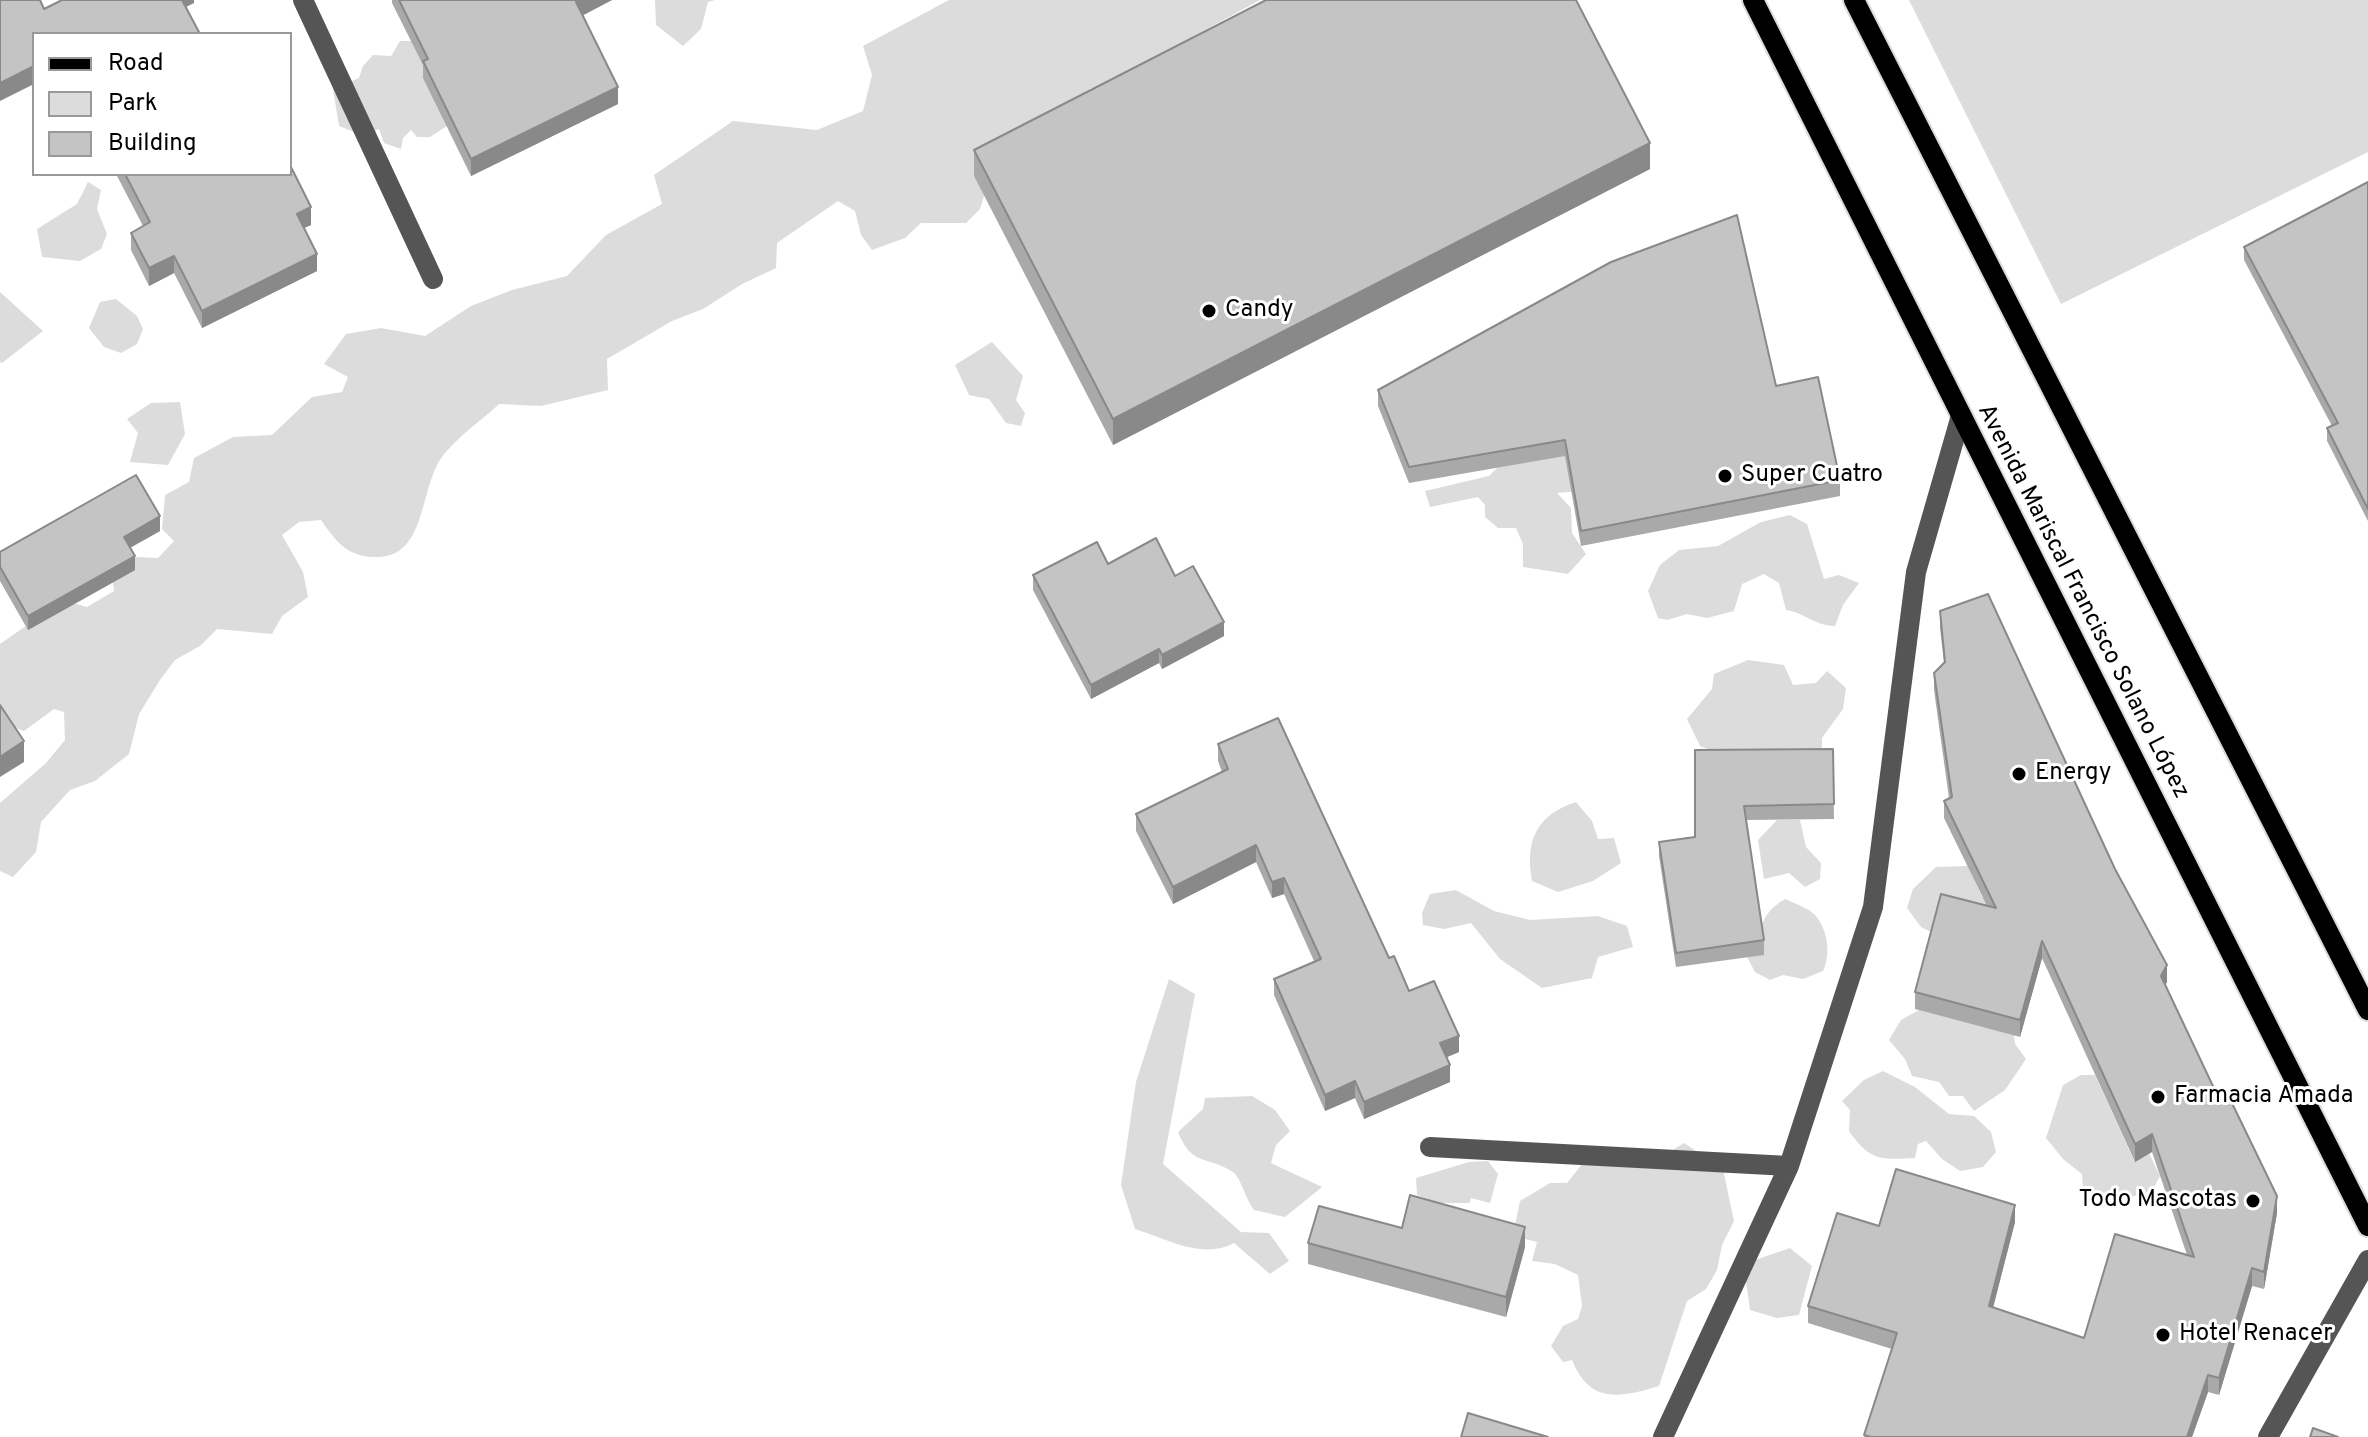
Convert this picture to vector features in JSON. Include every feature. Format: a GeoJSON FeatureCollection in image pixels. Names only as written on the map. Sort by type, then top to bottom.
{"type":"FeatureCollection","features":[{"type":"Feature","properties":{"kind":"main road","name":"Avenida Mariscal Francisco Solano López"},"geometry":{"type":"LineString","coordinates":[[1753,0],[1960,419],[2368,1226]]}},
{"type":"Feature","properties":{"kind":"main road"},"geometry":{"type":"LineString","coordinates":[[1854,0],[2368,1010]]}},
{"type":"Feature","properties":{"kind":"street"},"geometry":{"type":"LineString","coordinates":[[303,0],[433,279]]}},
{"type":"Feature","properties":{"kind":"street"},"geometry":{"type":"LineString","coordinates":[[1663,1437],[1789,1166],[1873,907],[1916,572],[1960,419]]}},
{"type":"Feature","properties":{"kind":"street"},"geometry":{"type":"LineString","coordinates":[[1430,1147],[1789,1166]]}},
{"type":"Feature","properties":{"kind":"street"},"geometry":{"type":"LineString","coordinates":[[2268,1437],[2368,1260]]}},
{"type":"Feature","properties":{"kind":"green space"},"geometry":{"type":"Polygon","coordinates":[[[655,0],[715,0],[708,2],[701,29],[683,46],[656,25],[655,0]]]}},
{"type":"Feature","properties":{"kind":"green space"},"geometry":{"type":"Polygon","coordinates":[[[949,0],[1260,0],[1192,37],[1184,91],[1105,96],[1091,88],[1073,101],[987,186],[980,209],[966,223],[921,223],[905,238],[872,250],[861,235],[855,211],[838,201],[777,243],[776,268],[742,284],[703,309],[672,321],[607,359],[608,390],[541,406],[499,404],[440,460],[418,522],[403,548],[390,555],[373,557],[355,554],[336,540],[321,520],[299,522],[282,535],[303,572],[308,597],[282,616],[272,634],[217,629],[200,646],[175,660],[139,714],[129,754],[95,781],[70,790],[41,822],[36,852],[13,877],[0,871],[0,803],[46,763],[65,740],[64,712],[54,709],[24,731],[0,722],[0,644],[63,600],[87,607],[114,591],[111,567],[137,557],[158,558],[174,541],[162,529],[165,495],[189,482],[194,458],[233,437],[272,435],[312,397],[342,392],[348,377],[324,364],[346,334],[381,328],[425,336],[471,306],[512,290],[567,276],[606,235],[662,204],[654,175],[733,121],[817,130],[863,111],[872,75],[863,46],[949,0]]]}},
{"type":"Feature","properties":{"kind":"green space"},"geometry":{"type":"Polygon","coordinates":[[[1909,0],[2368,0],[2368,152],[2061,304],[1909,0]]]}},
{"type":"Feature","properties":{"kind":"green space"},"geometry":{"type":"Polygon","coordinates":[[[400,41],[421,41],[450,124],[430,137],[417,137],[411,130],[403,138],[401,149],[384,143],[379,129],[364,136],[339,126],[333,89],[359,78],[363,66],[373,55],[391,56],[400,41]]]}},
{"type":"Feature","properties":{"kind":"green space"},"geometry":{"type":"Polygon","coordinates":[[[88,182],[101,190],[97,209],[107,234],[101,249],[80,261],[42,257],[37,229],[77,204],[88,182]]]}},
{"type":"Feature","properties":{"kind":"green space"},"geometry":{"type":"Polygon","coordinates":[[[0,292],[43,331],[2,363],[0,362],[0,292]]]}},
{"type":"Feature","properties":{"kind":"green space"},"geometry":{"type":"Polygon","coordinates":[[[116,299],[137,316],[143,329],[137,344],[121,353],[104,347],[89,328],[100,302],[116,299]]]}},
{"type":"Feature","properties":{"kind":"green space"},"geometry":{"type":"Polygon","coordinates":[[[992,342],[1023,376],[1016,400],[1025,413],[1021,426],[1006,423],[989,399],[969,395],[955,365],[992,342]]]}},
{"type":"Feature","properties":{"kind":"green space"},"geometry":{"type":"Polygon","coordinates":[[[180,402],[185,434],[168,465],[130,462],[138,433],[127,419],[151,403],[180,402]]]}},
{"type":"Feature","properties":{"kind":"green space"},"geometry":{"type":"Polygon","coordinates":[[[1583,442],[1580,491],[1557,493],[1571,508],[1572,533],[1586,554],[1568,574],[1523,567],[1523,544],[1516,528],[1498,528],[1485,517],[1485,505],[1478,497],[1430,507],[1425,491],[1489,476],[1508,457],[1583,442]]]}},
{"type":"Feature","properties":{"kind":"green space"},"geometry":{"type":"Polygon","coordinates":[[[1790,515],[1807,524],[1824,579],[1839,575],[1859,583],[1843,605],[1835,626],[1786,610],[1779,583],[1764,574],[1742,584],[1734,611],[1707,618],[1687,614],[1667,620],[1658,618],[1648,591],[1660,565],[1679,550],[1718,546],[1761,522],[1790,515]]]}},
{"type":"Feature","properties":{"kind":"green space"},"geometry":{"type":"Polygon","coordinates":[[[1748,660],[1784,665],[1793,685],[1816,683],[1827,671],[1846,688],[1843,709],[1822,738],[1822,752],[1748,764],[1700,746],[1687,719],[1712,689],[1714,674],[1748,660]]]}},
{"type":"Feature","properties":{"kind":"green space"},"geometry":{"type":"Polygon","coordinates":[[[1576,802],[1592,821],[1598,839],[1614,838],[1621,863],[1593,881],[1558,892],[1532,881],[1532,842],[1536,831],[1551,814],[1576,802]]]}},
{"type":"Feature","properties":{"kind":"green space"},"geometry":{"type":"Polygon","coordinates":[[[1777,820],[1800,820],[1806,847],[1821,863],[1820,879],[1805,887],[1789,873],[1764,879],[1758,840],[1777,820]]]}},
{"type":"Feature","properties":{"kind":"green space"},"geometry":{"type":"Polygon","coordinates":[[[1968,866],[1982,897],[2008,907],[1935,934],[1921,927],[1907,908],[1913,889],[1936,867],[1968,866]]]}},
{"type":"Feature","properties":{"kind":"green space"},"geometry":{"type":"Polygon","coordinates":[[[1456,890],[1494,911],[1530,920],[1598,916],[1627,926],[1633,947],[1598,957],[1592,978],[1542,988],[1500,959],[1471,923],[1444,929],[1423,925],[1422,913],[1430,894],[1456,890]]]}},
{"type":"Feature","properties":{"kind":"green space"},"geometry":{"type":"Polygon","coordinates":[[[1785,899],[1815,915],[1827,942],[1827,957],[1823,971],[1803,979],[1783,975],[1770,980],[1755,972],[1747,957],[1765,918],[1785,899]]]}},
{"type":"Feature","properties":{"kind":"green space"},"geometry":{"type":"Polygon","coordinates":[[[1169,979],[1195,994],[1163,1164],[1241,1232],[1269,1233],[1289,1261],[1270,1274],[1234,1243],[1222,1248],[1197,1249],[1135,1229],[1121,1185],[1136,1082],[1169,979]]]}},
{"type":"Feature","properties":{"kind":"green space"},"geometry":{"type":"Polygon","coordinates":[[[1919,1010],[2014,1035],[2015,1044],[2026,1059],[2005,1090],[1974,1111],[1963,1096],[1949,1096],[1939,1082],[1912,1076],[1905,1059],[1889,1040],[1901,1020],[1919,1010]]]}},
{"type":"Feature","properties":{"kind":"green space"},"geometry":{"type":"Polygon","coordinates":[[[1883,1071],[1915,1087],[1949,1114],[1974,1116],[1991,1132],[1996,1152],[1983,1167],[1960,1171],[1942,1159],[1926,1141],[1918,1144],[1915,1158],[1884,1158],[1863,1148],[1849,1131],[1850,1110],[1842,1101],[1864,1080],[1883,1071]]]}},
{"type":"Feature","properties":{"kind":"green space"},"geometry":{"type":"Polygon","coordinates":[[[2081,1075],[2095,1075],[2134,1161],[2149,1153],[2160,1176],[2152,1191],[2110,1203],[2083,1192],[2082,1174],[2063,1159],[2046,1138],[2063,1085],[2081,1075]]]}},
{"type":"Feature","properties":{"kind":"green space"},"geometry":{"type":"Polygon","coordinates":[[[1252,1096],[1275,1110],[1290,1131],[1276,1145],[1271,1163],[1322,1187],[1285,1217],[1254,1210],[1236,1174],[1194,1156],[1178,1132],[1203,1109],[1205,1098],[1252,1096]]]}},
{"type":"Feature","properties":{"kind":"green space"},"geometry":{"type":"Polygon","coordinates":[[[1684,1143],[1723,1169],[1734,1221],[1722,1245],[1717,1270],[1706,1289],[1687,1301],[1659,1386],[1619,1395],[1597,1391],[1579,1374],[1572,1360],[1563,1362],[1551,1346],[1563,1326],[1578,1319],[1582,1306],[1578,1275],[1555,1264],[1532,1261],[1537,1242],[1517,1237],[1515,1226],[1520,1201],[1550,1183],[1567,1183],[1591,1153],[1652,1163],[1684,1143]]]}},
{"type":"Feature","properties":{"kind":"green space"},"geometry":{"type":"Polygon","coordinates":[[[1488,1161],[1498,1174],[1490,1203],[1471,1198],[1470,1203],[1437,1203],[1417,1195],[1416,1178],[1469,1162],[1488,1161]]]}},
{"type":"Feature","properties":{"kind":"green space"},"geometry":{"type":"Polygon","coordinates":[[[1790,1248],[1812,1266],[1799,1315],[1777,1318],[1750,1310],[1745,1274],[1755,1260],[1790,1248]]]}},
{"type":"Feature","properties":{"kind":"building"},"geometry":{"type":"Polygon","coordinates":[[[0,0],[40,0],[44,9],[62,0],[182,0],[199,32],[32,32],[32,67],[0,83],[0,0]]]}},
{"type":"Feature","properties":{"kind":"building"},"geometry":{"type":"Polygon","coordinates":[[[399,0],[580,0],[576,2],[618,87],[471,159],[423,61],[428,59],[399,0]]]}},
{"type":"Feature","properties":{"kind":"building","name":"Candy"},"geometry":{"type":"Polygon","coordinates":[[[1266,0],[1576,0],[1650,143],[1113,419],[974,150],[1266,0]]]}},
{"type":"Feature","properties":{"kind":"building"},"geometry":{"type":"Polygon","coordinates":[[[292,169],[311,207],[297,214],[317,254],[202,311],[174,256],[149,268],[131,233],[150,222],[126,176],[292,176],[292,169]]]}},
{"type":"Feature","properties":{"kind":"building"},"geometry":{"type":"Polygon","coordinates":[[[2368,182],[2368,509],[2327,428],[2338,423],[2244,247],[2368,182]]]}},
{"type":"Feature","properties":{"kind":"building"},"geometry":{"type":"Polygon","coordinates":[[[1737,215],[1776,386],[1818,377],[1840,480],[1581,531],[1565,440],[1409,467],[1378,390],[1611,262],[1737,215]]]}},
{"type":"Feature","properties":{"kind":"building"},"geometry":{"type":"Polygon","coordinates":[[[136,475],[160,516],[124,537],[135,556],[28,616],[0,567],[0,552],[136,475]]]}},
{"type":"Feature","properties":{"kind":"building"},"geometry":{"type":"Polygon","coordinates":[[[1156,538],[1175,576],[1193,566],[1224,622],[1162,655],[1159,649],[1091,685],[1033,575],[1097,542],[1108,564],[1156,538]]]}},
{"type":"Feature","properties":{"kind":"building"},"geometry":{"type":"Polygon","coordinates":[[[1988,594],[2115,869],[2167,965],[2161,976],[2220,1101],[2229,1097],[2277,1196],[2264,1272],[2252,1268],[2219,1378],[2208,1375],[2187,1437],[1864,1435],[1897,1333],[1808,1306],[1837,1213],[1879,1226],[1896,1169],[2015,1205],[1989,1306],[2084,1338],[2115,1234],[2194,1257],[2152,1134],[2135,1144],[2042,941],[2020,1020],[1915,992],[1941,894],[1996,908],[1944,801],[1952,797],[1934,673],[1945,662],[1940,611],[1988,594]]]}},
{"type":"Feature","properties":{"kind":"building"},"geometry":{"type":"Polygon","coordinates":[[[0,705],[24,741],[0,757],[0,705]]]}},
{"type":"Feature","properties":{"kind":"building"},"geometry":{"type":"Polygon","coordinates":[[[1278,718],[1389,958],[1394,956],[1409,991],[1434,981],[1459,1036],[1440,1043],[1450,1065],[1364,1102],[1355,1081],[1325,1095],[1274,979],[1321,959],[1284,878],[1272,882],[1256,845],[1173,887],[1136,814],[1228,769],[1218,744],[1278,718]]]}},
{"type":"Feature","properties":{"kind":"building"},"geometry":{"type":"Polygon","coordinates":[[[1833,749],[1834,804],[1744,806],[1764,940],[1676,953],[1659,842],[1695,837],[1695,750],[1833,749]]]}},
{"type":"Feature","properties":{"kind":"building"},"geometry":{"type":"Polygon","coordinates":[[[1410,1195],[1525,1227],[1506,1297],[1308,1243],[1319,1206],[1402,1228],[1410,1195]]]}},
{"type":"Feature","properties":{"kind":"building"},"geometry":{"type":"Polygon","coordinates":[[[1468,1413],[1548,1437],[1461,1437],[1468,1413]]]}},
{"type":"Feature","properties":{"kind":"building"},"geometry":{"type":"Polygon","coordinates":[[[2313,1428],[2338,1437],[2310,1437],[2313,1428]]]}},
{"type":"Feature","properties":{"kind":"place","name":"Candy"},"geometry":{"type":"Point","coordinates":[1209,311]}},
{"type":"Feature","properties":{"kind":"place","name":"Super Cuatro"},"geometry":{"type":"Point","coordinates":[1725,476]}},
{"type":"Feature","properties":{"kind":"place","name":"Energy"},"geometry":{"type":"Point","coordinates":[2019,774]}},
{"type":"Feature","properties":{"kind":"place","name":"Farmacia Amada"},"geometry":{"type":"Point","coordinates":[2158,1097]}},
{"type":"Feature","properties":{"kind":"place","name":"Todo Mascotas"},"geometry":{"type":"Point","coordinates":[2253,1201]}},
{"type":"Feature","properties":{"kind":"place","name":"Hotel Renacer"},"geometry":{"type":"Point","coordinates":[2163,1335]}}]}
